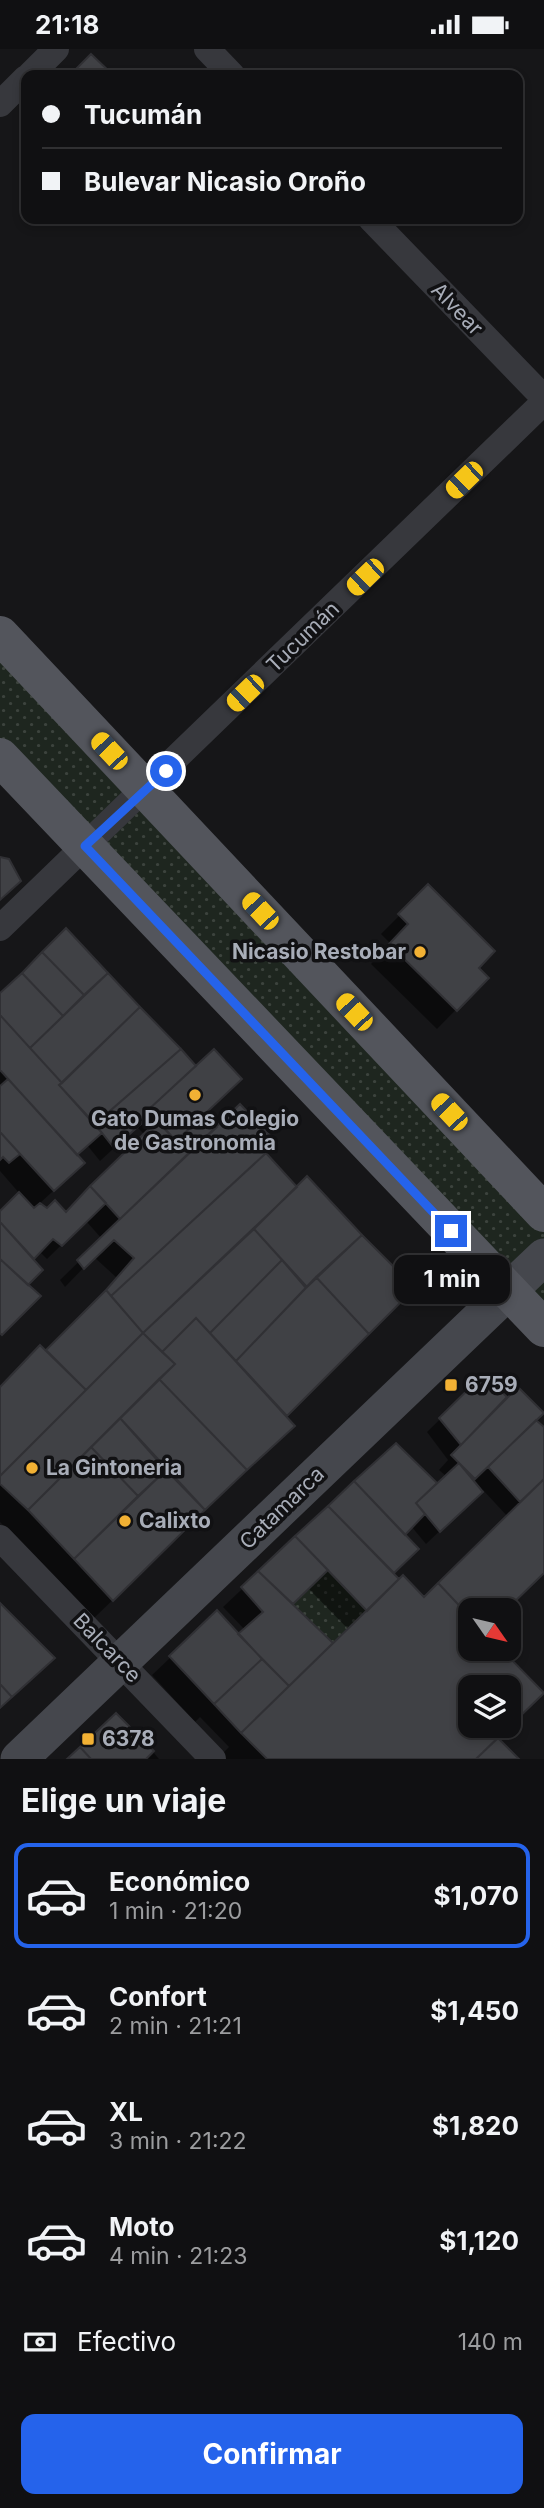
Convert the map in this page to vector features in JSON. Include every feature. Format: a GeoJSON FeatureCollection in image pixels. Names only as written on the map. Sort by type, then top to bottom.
{"type":"FeatureCollection","features":[{"type":"Feature","properties":{"kind":"main road"},"geometry":{"type":"LineString","coordinates":[[0,635],[544,1213]]}},
{"type":"Feature","properties":{"kind":"main road"},"geometry":{"type":"LineString","coordinates":[[0,757],[544,1328]]}},
{"type":"Feature","properties":{"kind":"main road","name":"Catamarca"},"geometry":{"type":"LineString","coordinates":[[19,1759],[544,1257]]}},
{"type":"Feature","properties":{"kind":"street"},"geometry":{"type":"LineString","coordinates":[[35,70],[56,49]]}},
{"type":"Feature","properties":{"kind":"street"},"geometry":{"type":"LineString","coordinates":[[207,49],[227,70]]}},
{"type":"Feature","properties":{"kind":"street"},"geometry":{"type":"LineString","coordinates":[[0,104],[21,84]]}},
{"type":"Feature","properties":{"kind":"street","name":"Alvear"},"geometry":{"type":"LineString","coordinates":[[375,224],[544,400]]}},
{"type":"Feature","properties":{"kind":"street","name":"Tucumán"},"geometry":{"type":"LineString","coordinates":[[0,928],[146,790],[544,400]]}},
{"type":"Feature","properties":{"kind":"street","name":"Balcarce"},"geometry":{"type":"LineString","coordinates":[[0,1538],[213,1759]]}},
{"type":"Feature","properties":{"kind":"shaded area"},"geometry":{"type":"Polygon","coordinates":[[[0,635],[544,1213],[544,1328],[0,757],[0,635]]]}},
{"type":"Feature","properties":{"kind":"shaded area"},"geometry":{"type":"Polygon","coordinates":[[[328,1570],[367,1611],[333,1643],[293,1604],[328,1570]]]}},
{"type":"Feature","properties":{"kind":"building"},"geometry":{"type":"Polygon","coordinates":[[[91,54],[108,70],[75,70],[91,54]]]}},
{"type":"Feature","properties":{"kind":"building"},"geometry":{"type":"Polygon","coordinates":[[[0,857],[9,859],[21,881],[0,900],[0,857]]]}},
{"type":"Feature","properties":{"kind":"building"},"geometry":{"type":"Polygon","coordinates":[[[428,884],[495,951],[479,968],[489,978],[457,1011],[389,944],[408,924],[398,914],[428,884]]]}},
{"type":"Feature","properties":{"kind":"building"},"geometry":{"type":"Polygon","coordinates":[[[66,928],[108,973],[84,995],[42,952],[66,928]]]}},
{"type":"Feature","properties":{"kind":"building"},"geometry":{"type":"Polygon","coordinates":[[[42,952],[84,995],[63,1016],[22,973],[42,952]]]}},
{"type":"Feature","properties":{"kind":"building"},"geometry":{"type":"Polygon","coordinates":[[[22,973],[63,1016],[30,1048],[0,1015],[0,993],[22,973]]]}},
{"type":"Feature","properties":{"kind":"building"},"geometry":{"type":"Polygon","coordinates":[[[108,973],[140,1007],[62,1083],[30,1048],[108,973]]]}},
{"type":"Feature","properties":{"kind":"building"},"geometry":{"type":"Polygon","coordinates":[[[140,1007],[181,1049],[95,1124],[59,1085],[140,1007]]]}},
{"type":"Feature","properties":{"kind":"building"},"geometry":{"type":"Polygon","coordinates":[[[0,1015],[62,1083],[59,1085],[102,1133],[77,1155],[0,1070],[0,1015]]]}},
{"type":"Feature","properties":{"kind":"building"},"geometry":{"type":"Polygon","coordinates":[[[181,1049],[196,1066],[148,1110],[151,1115],[114,1148],[95,1124],[181,1049]]]}},
{"type":"Feature","properties":{"kind":"building","name":"Gato Dumas Colegio de Gastronomia"},"geometry":{"type":"Polygon","coordinates":[[[214,1049],[242,1079],[176,1141],[148,1110],[214,1049]]]}},
{"type":"Feature","properties":{"kind":"building"},"geometry":{"type":"Polygon","coordinates":[[[8,1079],[85,1163],[54,1191],[0,1132],[0,1086],[8,1079]]]}},
{"type":"Feature","properties":{"kind":"building"},"geometry":{"type":"Polygon","coordinates":[[[240,1104],[277,1143],[111,1296],[106,1290],[134,1258],[114,1240],[84,1269],[77,1260],[240,1104]]]}},
{"type":"Feature","properties":{"kind":"building"},"geometry":{"type":"Polygon","coordinates":[[[205,1114],[217,1127],[120,1219],[90,1186],[157,1121],[176,1141],[205,1114]]]}},
{"type":"Feature","properties":{"kind":"building"},"geometry":{"type":"Polygon","coordinates":[[[0,1132],[20,1154],[9,1163],[3,1157],[0,1160],[0,1132]]]}},
{"type":"Feature","properties":{"kind":"building"},"geometry":{"type":"Polygon","coordinates":[[[266,1153],[297,1187],[143,1333],[111,1296],[266,1153]]]}},
{"type":"Feature","properties":{"kind":"building"},"geometry":{"type":"Polygon","coordinates":[[[307,1176],[362,1235],[307,1287],[254,1229],[307,1176]]]}},
{"type":"Feature","properties":{"kind":"building"},"geometry":{"type":"Polygon","coordinates":[[[90,1186],[106,1203],[62,1246],[53,1239],[34,1259],[0,1222],[0,1211],[19,1192],[34,1208],[40,1203],[47,1208],[55,1200],[66,1212],[90,1186]]]}},
{"type":"Feature","properties":{"kind":"building"},"geometry":{"type":"Polygon","coordinates":[[[0,1222],[43,1270],[28,1285],[0,1259],[0,1222]]]}},
{"type":"Feature","properties":{"kind":"building"},"geometry":{"type":"Polygon","coordinates":[[[254,1229],[282,1260],[210,1333],[196,1318],[162,1352],[143,1333],[254,1229]]]}},
{"type":"Feature","properties":{"kind":"building"},"geometry":{"type":"Polygon","coordinates":[[[362,1235],[415,1288],[369,1334],[316,1277],[362,1235]]]}},
{"type":"Feature","properties":{"kind":"building"},"geometry":{"type":"Polygon","coordinates":[[[0,1259],[41,1296],[2,1335],[0,1333],[0,1259]]]}},
{"type":"Feature","properties":{"kind":"building"},"geometry":{"type":"Polygon","coordinates":[[[282,1260],[306,1288],[236,1361],[210,1333],[282,1260]]]}},
{"type":"Feature","properties":{"kind":"building"},"geometry":{"type":"Polygon","coordinates":[[[316,1277],[369,1334],[287,1416],[236,1361],[316,1277]]]}},
{"type":"Feature","properties":{"kind":"building"},"geometry":{"type":"Polygon","coordinates":[[[106,1290],[143,1333],[86,1390],[46,1350],[106,1290]]]}},
{"type":"Feature","properties":{"kind":"building"},"geometry":{"type":"Polygon","coordinates":[[[196,1318],[295,1426],[247,1470],[159,1379],[175,1364],[162,1352],[196,1318]]]}},
{"type":"Feature","properties":{"kind":"building"},"geometry":{"type":"Polygon","coordinates":[[[143,1333],[175,1364],[28,1510],[0,1484],[0,1476],[143,1333]]]}},
{"type":"Feature","properties":{"kind":"building"},"geometry":{"type":"Polygon","coordinates":[[[40,1345],[86,1390],[0,1476],[0,1387],[40,1345]]]}},
{"type":"Feature","properties":{"kind":"building"},"geometry":{"type":"Polygon","coordinates":[[[484,1374],[507,1397],[461,1445],[439,1418],[484,1374]]]}},
{"type":"Feature","properties":{"kind":"building"},"geometry":{"type":"Polygon","coordinates":[[[159,1379],[247,1470],[205,1510],[120,1418],[159,1379]]]}},
{"type":"Feature","properties":{"kind":"building"},"geometry":{"type":"Polygon","coordinates":[[[518,1387],[544,1413],[475,1479],[451,1455],[518,1387]]]}},
{"type":"Feature","properties":{"kind":"building"},"geometry":{"type":"Polygon","coordinates":[[[120,1418],[166,1470],[138,1496],[91,1447],[120,1418]]]}},
{"type":"Feature","properties":{"kind":"building"},"geometry":{"type":"Polygon","coordinates":[[[536,1420],[544,1427],[544,1479],[520,1502],[488,1467],[536,1420]]]}},
{"type":"Feature","properties":{"kind":"building"},"geometry":{"type":"Polygon","coordinates":[[[396,1443],[437,1483],[416,1503],[425,1514],[405,1535],[354,1481],[396,1443]]]}},
{"type":"Feature","properties":{"kind":"building"},"geometry":{"type":"Polygon","coordinates":[[[91,1447],[138,1496],[74,1559],[28,1510],[91,1447]]]}},
{"type":"Feature","properties":{"kind":"building"},"geometry":{"type":"Polygon","coordinates":[[[459,1463],[483,1492],[440,1532],[416,1503],[459,1463]]]}},
{"type":"Feature","properties":{"kind":"building"},"geometry":{"type":"Polygon","coordinates":[[[166,1470],[205,1510],[113,1601],[74,1559],[166,1470]]]}},
{"type":"Feature","properties":{"kind":"building"},"geometry":{"type":"Polygon","coordinates":[[[544,1479],[544,1573],[518,1598],[458,1598],[458,1604],[438,1583],[544,1479]]]}},
{"type":"Feature","properties":{"kind":"building"},"geometry":{"type":"Polygon","coordinates":[[[354,1481],[419,1549],[394,1573],[328,1506],[354,1481]]]}},
{"type":"Feature","properties":{"kind":"building"},"geometry":{"type":"Polygon","coordinates":[[[328,1506],[399,1579],[367,1611],[295,1536],[328,1506]]]}},
{"type":"Feature","properties":{"kind":"building"},"geometry":{"type":"Polygon","coordinates":[[[295,1536],[328,1570],[293,1604],[258,1571],[295,1536]]]}},
{"type":"Feature","properties":{"kind":"building"},"geometry":{"type":"Polygon","coordinates":[[[258,1571],[333,1643],[289,1686],[238,1634],[263,1612],[241,1587],[258,1571]]]}},
{"type":"Feature","properties":{"kind":"building"},"geometry":{"type":"Polygon","coordinates":[[[403,1575],[424,1597],[438,1583],[458,1604],[458,1661],[513,1661],[544,1693],[521,1715],[521,1675],[458,1675],[458,1738],[498,1738],[476,1759],[267,1759],[241,1733],[403,1575]]]}},
{"type":"Feature","properties":{"kind":"building"},"geometry":{"type":"Polygon","coordinates":[[[0,1603],[55,1658],[12,1697],[0,1684],[0,1603]]]}},
{"type":"Feature","properties":{"kind":"building"},"geometry":{"type":"Polygon","coordinates":[[[217,1610],[262,1659],[214,1704],[169,1656],[217,1610]]]}},
{"type":"Feature","properties":{"kind":"building"},"geometry":{"type":"Polygon","coordinates":[[[262,1659],[289,1686],[241,1733],[214,1704],[262,1659]]]}},
{"type":"Feature","properties":{"kind":"building"},"geometry":{"type":"Polygon","coordinates":[[[0,1684],[12,1697],[0,1708],[0,1684]]]}},
{"type":"Feature","properties":{"kind":"building"},"geometry":{"type":"Polygon","coordinates":[[[116,1713],[154,1751],[146,1759],[91,1759],[80,1747],[116,1713]]]}},
{"type":"Feature","properties":{"kind":"building"},"geometry":{"type":"Polygon","coordinates":[[[498,1738],[519,1759],[476,1759],[498,1738]]]}},
{"type":"Feature","properties":{"kind":"building"},"geometry":{"type":"Polygon","coordinates":[[[80,1747],[91,1759],[67,1759],[80,1747]]]}},
{"type":"Feature","properties":{"kind":"place","name":"Nicasio Restobar"},"geometry":{"type":"Point","coordinates":[420,952]}},
{"type":"Feature","properties":{"kind":"place","name":"Gato Dumas Colegio de Gastronomia"},"geometry":{"type":"Point","coordinates":[195,1095]}},
{"type":"Feature","properties":{"kind":"place","name":"6759"},"geometry":{"type":"Point","coordinates":[451,1385]}},
{"type":"Feature","properties":{"kind":"place","name":"La Gintoneria"},"geometry":{"type":"Point","coordinates":[32,1468]}},
{"type":"Feature","properties":{"kind":"place","name":"Calixto"},"geometry":{"type":"Point","coordinates":[125,1521]}},
{"type":"Feature","properties":{"kind":"place","name":"6378"},"geometry":{"type":"Point","coordinates":[88,1739]}},
{"type":"Feature","properties":{"kind":"route"},"geometry":{"type":"LineString","coordinates":[[166,771],[85,846],[451,1231]]}}]}
